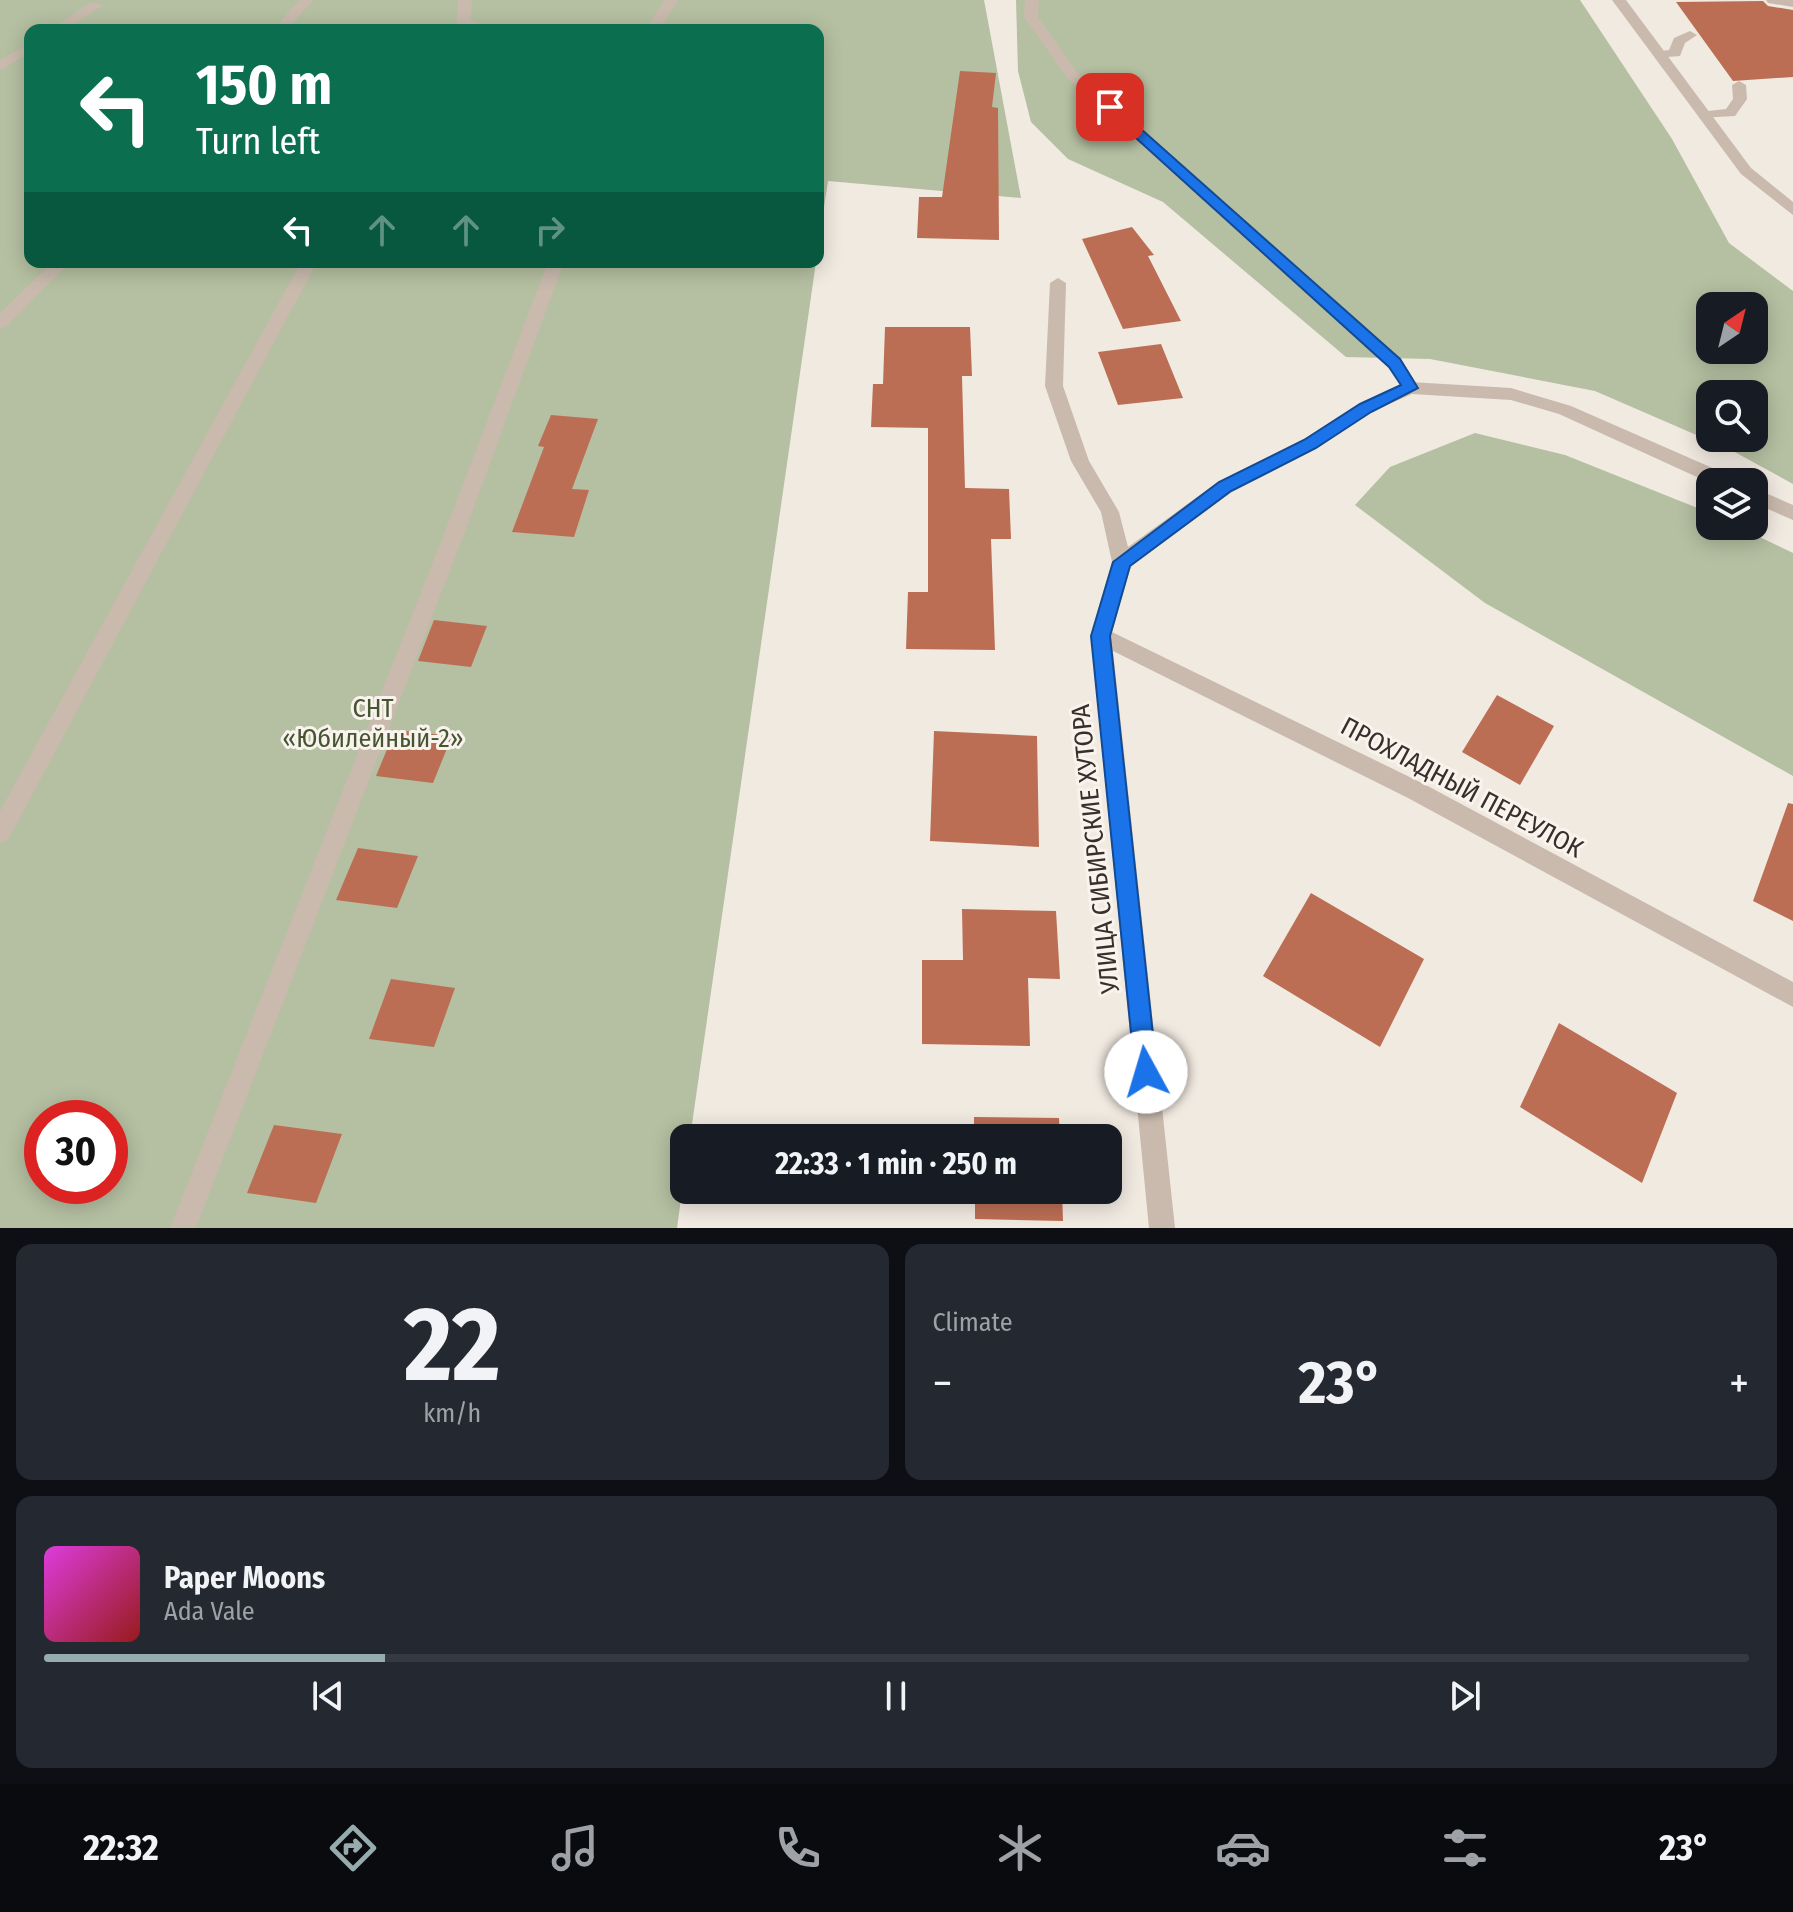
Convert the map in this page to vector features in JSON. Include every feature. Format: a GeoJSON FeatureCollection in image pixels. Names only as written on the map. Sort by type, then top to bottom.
{"type":"FeatureCollection","features":[{"type":"Feature","properties":{"kind":"street"},"geometry":{"type":"LineString","coordinates":[[285,24],[306,0]]}},
{"type":"Feature","properties":{"kind":"street"},"geometry":{"type":"LineString","coordinates":[[465,0],[465,24]]}},
{"type":"Feature","properties":{"kind":"street"},"geometry":{"type":"LineString","coordinates":[[656,24],[671,0]]}},
{"type":"Feature","properties":{"kind":"street"},"geometry":{"type":"LineString","coordinates":[[1032,0],[1031,17],[1072,75],[1395,363],[1410,388]]}},
{"type":"Feature","properties":{"kind":"street"},"geometry":{"type":"LineString","coordinates":[[1619,0],[1746,171],[1793,210]]}},
{"type":"Feature","properties":{"kind":"street"},"geometry":{"type":"LineString","coordinates":[[1773,0],[1793,3]]}},
{"type":"Feature","properties":{"kind":"street"},"geometry":{"type":"LineString","coordinates":[[66,24],[96,5]]}},
{"type":"Feature","properties":{"kind":"street"},"geometry":{"type":"LineString","coordinates":[[1660,55],[1675,53],[1679,41],[1690,35]]}},
{"type":"Feature","properties":{"kind":"street"},"geometry":{"type":"LineString","coordinates":[[0,66],[24,51]]}},
{"type":"Feature","properties":{"kind":"street"},"geometry":{"type":"LineString","coordinates":[[1704,115],[1730,113],[1740,99],[1739,85]]}},
{"type":"Feature","properties":{"kind":"street"},"geometry":{"type":"LineString","coordinates":[[0,323],[56,268]]}},
{"type":"Feature","properties":{"kind":"street"},"geometry":{"type":"LineString","coordinates":[[0,833],[306,268]]}},
{"type":"Feature","properties":{"kind":"street"},"geometry":{"type":"LineString","coordinates":[[183,1228],[454,534],[554,268]]}},
{"type":"Feature","properties":{"kind":"street","name":"УЛИЦА СИБИРСКИЕ ХУТОРА"},"geometry":{"type":"LineString","coordinates":[[1058,283],[1054,386],[1080,461],[1110,512],[1122,562],[1101,636],[1162,1228]]}},
{"type":"Feature","properties":{"kind":"street"},"geometry":{"type":"LineString","coordinates":[[1122,562],[1225,487],[1310,444],[1365,408],[1410,388],[1511,394],[1565,410],[1696,469]]}},
{"type":"Feature","properties":{"kind":"street"},"geometry":{"type":"LineString","coordinates":[[1768,501],[1793,513]]}},
{"type":"Feature","properties":{"kind":"street","name":"ПРОХЛАДНЫЙ ПЕРЕУЛОК"},"geometry":{"type":"LineString","coordinates":[[1101,636],[1416,791],[1793,995]]}},
{"type":"Feature","properties":{"kind":"green space","name":"СНТ «Юбилейный-2»"},"geometry":{"type":"Polygon","coordinates":[[[0,0],[984,0],[1021,198],[828,181],[824,207],[824,24],[24,24],[24,268],[815,268],[692,1124],[670,1124],[670,1204],[680,1204],[677,1228],[0,1228],[0,0]]]}},
{"type":"Feature","properties":{"kind":"green space"},"geometry":{"type":"Polygon","coordinates":[[[1016,0],[1580,0],[1672,139],[1729,243],[1793,291],[1793,484],[1735,452],[1768,452],[1768,380],[1696,380],[1696,435],[1595,391],[1430,359],[1346,357],[1163,202],[1068,159],[1031,122],[1018,71],[1016,0]]]}},
{"type":"Feature","properties":{"kind":"green space"},"geometry":{"type":"Polygon","coordinates":[[[1475,433],[1565,455],[1696,507],[1696,540],[1766,540],[1793,553],[1793,776],[1485,603],[1355,505],[1390,467],[1475,433]]]}},
{"type":"Feature","properties":{"kind":"building"},"geometry":{"type":"Polygon","coordinates":[[[1763,1],[1768,6],[1793,10],[1793,77],[1733,81],[1676,2],[1763,1]]]}},
{"type":"Feature","properties":{"kind":"building"},"geometry":{"type":"Polygon","coordinates":[[[960,71],[996,73],[992,107],[998,108],[999,240],[917,238],[919,197],[942,197],[960,71]]]}},
{"type":"Feature","properties":{"kind":"building"},"geometry":{"type":"Polygon","coordinates":[[[1132,227],[1154,255],[1148,256],[1181,321],[1123,329],[1082,239],[1132,227]]]}},
{"type":"Feature","properties":{"kind":"building"},"geometry":{"type":"Polygon","coordinates":[[[885,327],[970,327],[972,376],[962,376],[965,488],[1009,489],[1011,539],[991,539],[995,650],[906,649],[908,592],[928,592],[928,428],[871,427],[873,384],[883,384],[885,327]]]}},
{"type":"Feature","properties":{"kind":"building"},"geometry":{"type":"Polygon","coordinates":[[[1161,344],[1183,398],[1118,405],[1098,352],[1161,344]]]}},
{"type":"Feature","properties":{"kind":"building"},"geometry":{"type":"Polygon","coordinates":[[[551,415],[598,419],[572,489],[589,490],[574,537],[512,532],[544,447],[538,446],[551,415]]]}},
{"type":"Feature","properties":{"kind":"building"},"geometry":{"type":"Polygon","coordinates":[[[434,620],[487,626],[471,667],[418,661],[434,620]]]}},
{"type":"Feature","properties":{"kind":"building"},"geometry":{"type":"Polygon","coordinates":[[[1497,695],[1554,726],[1520,785],[1462,752],[1497,695]]]}},
{"type":"Feature","properties":{"kind":"building"},"geometry":{"type":"Polygon","coordinates":[[[395,730],[452,736],[433,783],[376,776],[395,730]]]}},
{"type":"Feature","properties":{"kind":"building"},"geometry":{"type":"Polygon","coordinates":[[[934,731],[1037,736],[1039,847],[930,841],[934,731]]]}},
{"type":"Feature","properties":{"kind":"building"},"geometry":{"type":"Polygon","coordinates":[[[1788,803],[1793,804],[1793,921],[1753,901],[1788,803]]]}},
{"type":"Feature","properties":{"kind":"building"},"geometry":{"type":"Polygon","coordinates":[[[358,848],[418,856],[397,908],[336,900],[358,848]]]}},
{"type":"Feature","properties":{"kind":"building"},"geometry":{"type":"Polygon","coordinates":[[[1311,893],[1424,959],[1380,1047],[1263,976],[1311,893]]]}},
{"type":"Feature","properties":{"kind":"building"},"geometry":{"type":"Polygon","coordinates":[[[962,909],[1056,911],[1060,979],[1028,978],[1030,1046],[922,1044],[922,960],[963,960],[962,909]]]}},
{"type":"Feature","properties":{"kind":"building"},"geometry":{"type":"Polygon","coordinates":[[[391,979],[455,988],[434,1047],[369,1039],[391,979]]]}},
{"type":"Feature","properties":{"kind":"building"},"geometry":{"type":"Polygon","coordinates":[[[1559,1023],[1677,1093],[1642,1183],[1520,1107],[1559,1023]]]}},
{"type":"Feature","properties":{"kind":"building"},"geometry":{"type":"Polygon","coordinates":[[[974,1117],[1059,1118],[1059,1124],[974,1124],[974,1117]]]}},
{"type":"Feature","properties":{"kind":"building"},"geometry":{"type":"Polygon","coordinates":[[[274,1125],[342,1134],[316,1203],[247,1193],[274,1125]]]}},
{"type":"Feature","properties":{"kind":"building"},"geometry":{"type":"Polygon","coordinates":[[[975,1204],[1062,1204],[1063,1221],[975,1219],[975,1204]]]}},
{"type":"Feature","properties":{"kind":"route"},"geometry":{"type":"LineString","coordinates":[[1110,107],[1395,363],[1410,388],[1365,408],[1310,444],[1225,487],[1122,562],[1101,636],[1146,1072]]}}]}
